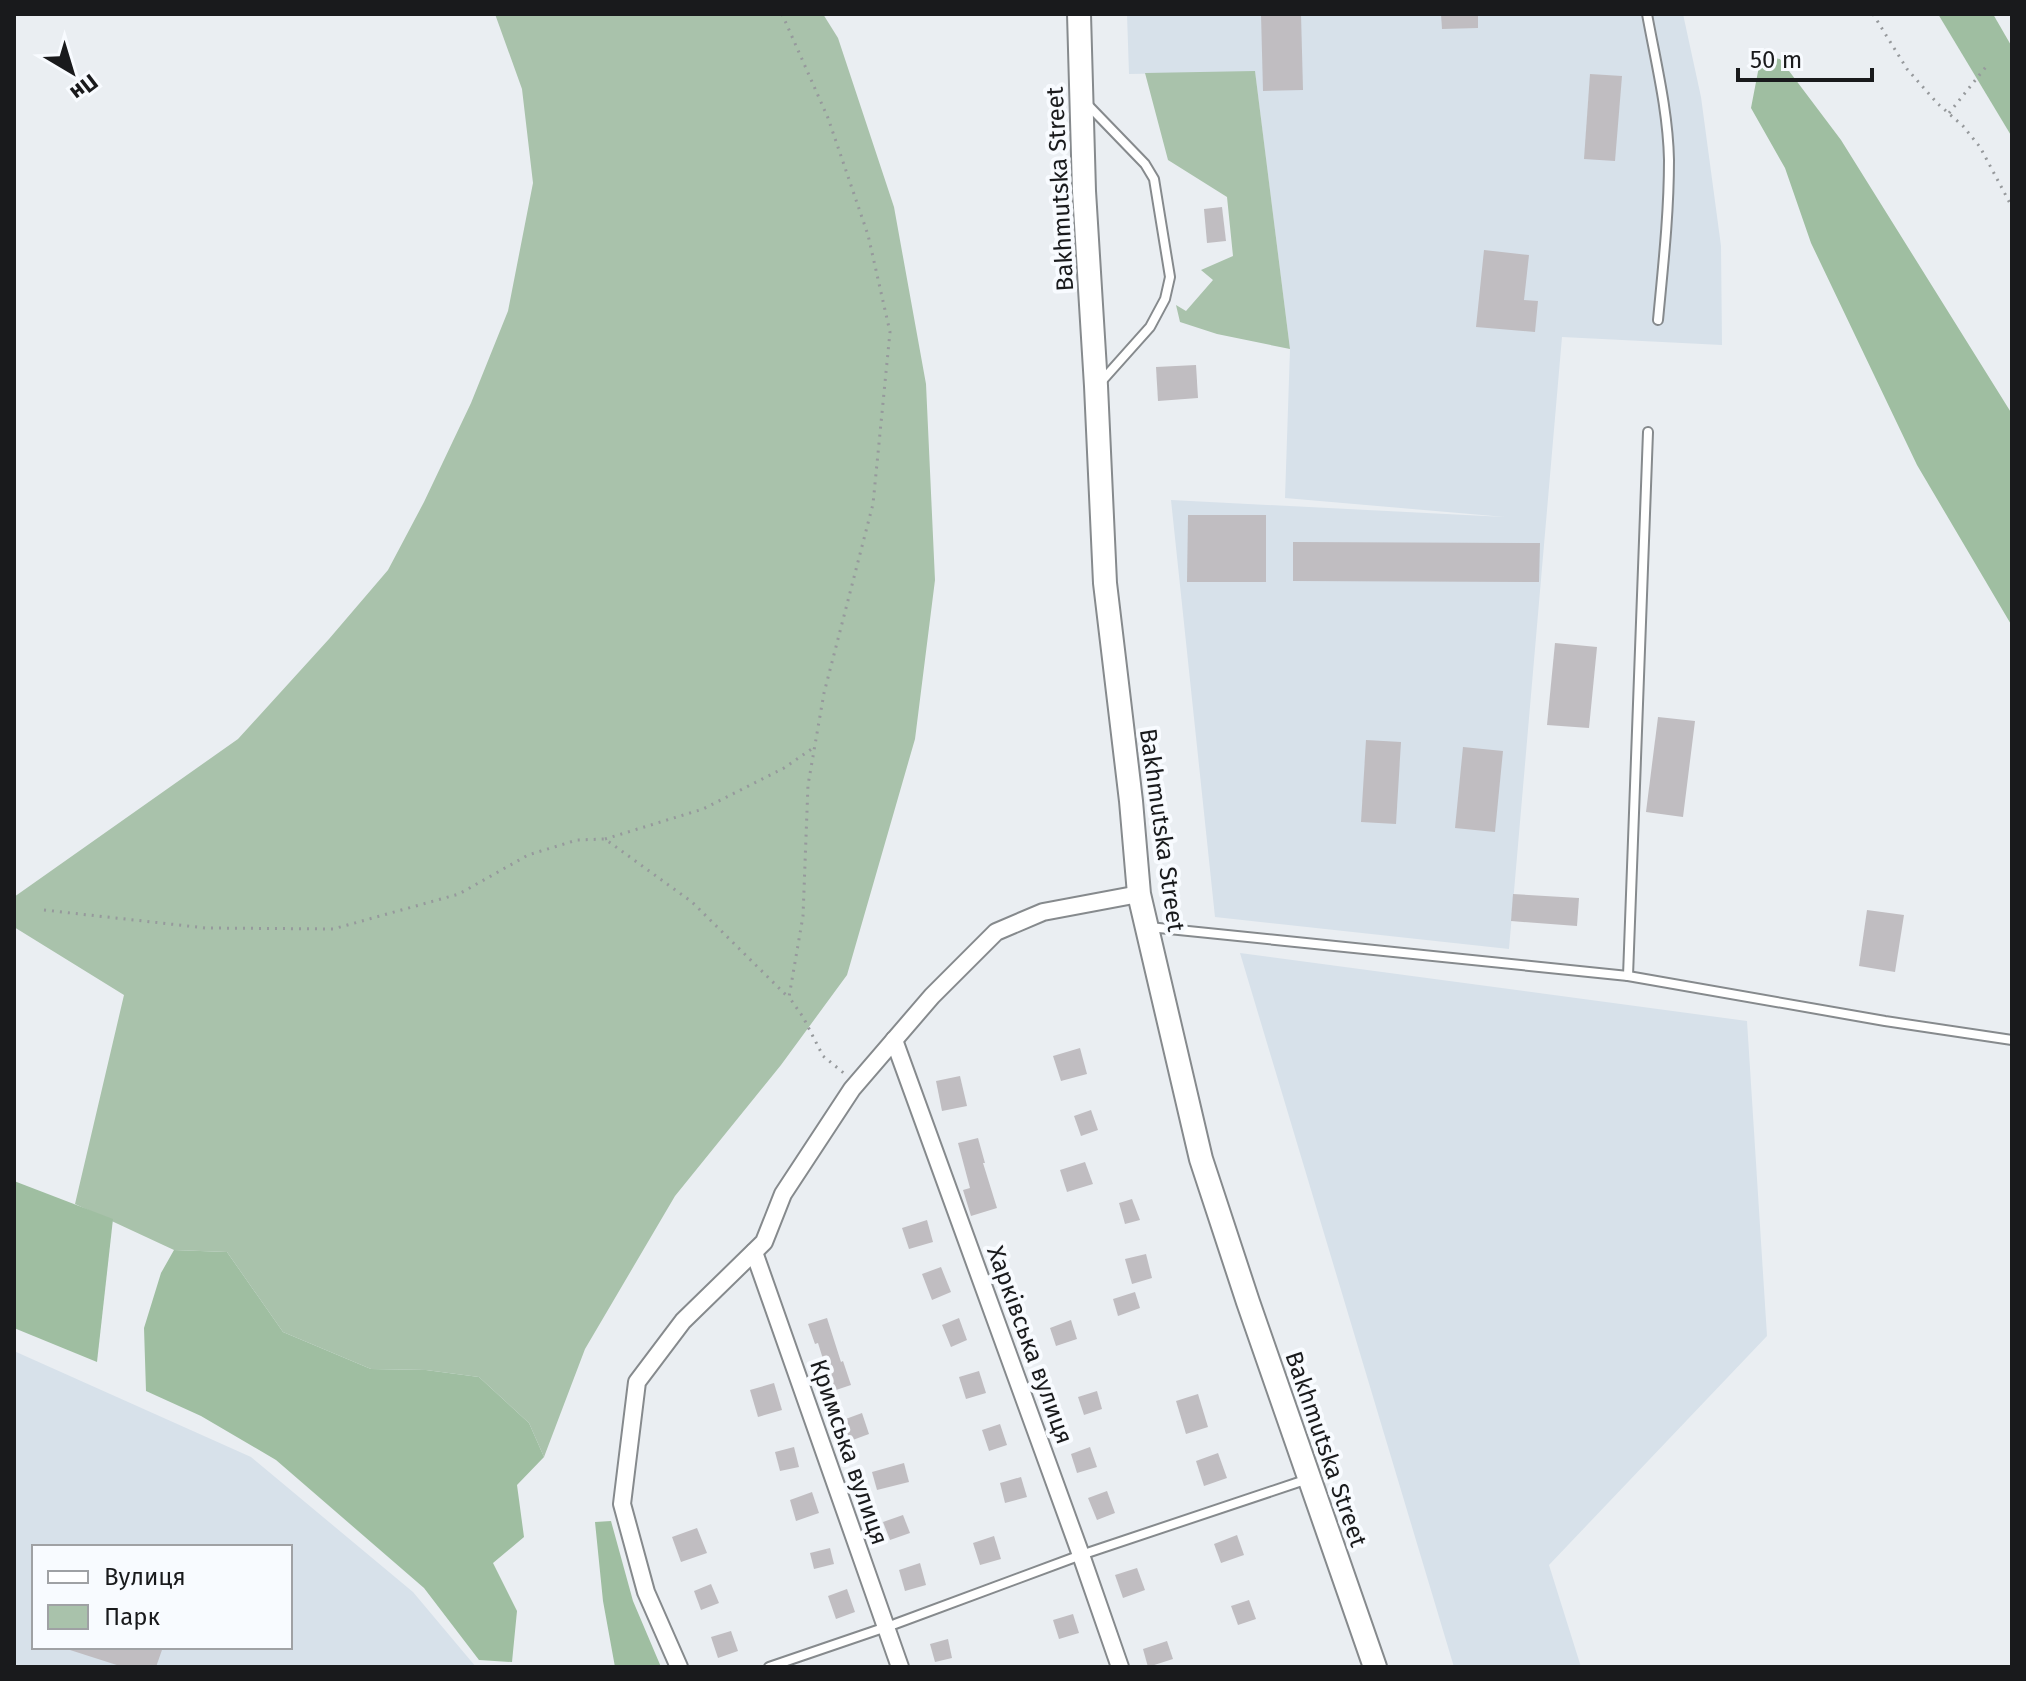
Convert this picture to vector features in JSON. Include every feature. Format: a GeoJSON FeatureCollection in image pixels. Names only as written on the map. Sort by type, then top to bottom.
{"type":"FeatureCollection","features":[{"type":"Feature","properties":{"kind":"main road","name":"Bakhmutska Street"},"geometry":{"type":"LineString","coordinates":[[1079,14],[1084,191],[1105,583],[1139,894],[1201,1159],[1375,1667]]}},
{"type":"Feature","properties":{"kind":"street"},"geometry":{"type":"LineString","coordinates":[[679,1667],[646,1592],[622,1504],[637,1382],[683,1321],[764,1242],[783,1194],[858,1082],[932,996],[996,932],[1043,912],[1139,894]]}},
{"type":"Feature","properties":{"kind":"street","name":"Харківська вулиця"},"geometry":{"type":"LineString","coordinates":[[894,1040],[1120,1667]]}},
{"type":"Feature","properties":{"kind":"street","name":"Кримська вулиця"},"geometry":{"type":"LineString","coordinates":[[754,1252],[900,1667]]}},
{"type":"Feature","properties":{"kind":"lane"},"geometry":{"type":"LineString","coordinates":[[1647,14],[1664,102],[1669,159],[1658,320]]}},
{"type":"Feature","properties":{"kind":"lane"},"geometry":{"type":"LineString","coordinates":[[1081,98],[1145,164],[1154,179],[1170,277],[1165,299],[1150,327],[1096,386]]}},
{"type":"Feature","properties":{"kind":"lane"},"geometry":{"type":"LineString","coordinates":[[1628,976],[1648,432]]}},
{"type":"Feature","properties":{"kind":"lane"},"geometry":{"type":"LineString","coordinates":[[1146,927],[1628,976],[2012,1040]]}},
{"type":"Feature","properties":{"kind":"lane"},"geometry":{"type":"LineString","coordinates":[[769,1667],[1081,1555],[1309,1479]]}},
{"type":"Feature","properties":{"kind":"path"},"geometry":{"type":"LineString","coordinates":[[782,14],[828,118],[868,235],[890,332],[873,504],[824,693],[808,785],[803,916],[789,997]]}},
{"type":"Feature","properties":{"kind":"path"},"geometry":{"type":"LineString","coordinates":[[1873,14],[1907,69],[1980,147],[2012,207]]}},
{"type":"Feature","properties":{"kind":"path"},"geometry":{"type":"LineString","coordinates":[[1949,113],[1989,63]]}},
{"type":"Feature","properties":{"kind":"path"},"geometry":{"type":"LineString","coordinates":[[44,910],[206,928],[333,929],[459,894],[528,855],[577,840],[605,839],[703,809],[784,768],[815,747]]}},
{"type":"Feature","properties":{"kind":"path"},"geometry":{"type":"LineString","coordinates":[[605,839],[692,902],[789,997],[823,1056],[858,1082]]}},
{"type":"Feature","properties":{"kind":"shaded area"},"geometry":{"type":"Polygon","coordinates":[[[1127,14],[1683,14],[1701,97],[1721,246],[1722,345],[1562,337],[1509,949],[1215,917],[1171,500],[1505,517],[1285,498],[1290,349],[1255,72],[1129,74],[1127,14]]]}},
{"type":"Feature","properties":{"kind":"shaded area"},"geometry":{"type":"Polygon","coordinates":[[[1240,953],[1747,1021],[1767,1336],[1549,1565],[1581,1667],[1454,1667],[1240,953]]]}},
{"type":"Feature","properties":{"kind":"shaded area"},"geometry":{"type":"Polygon","coordinates":[[[14,1351],[251,1457],[413,1592],[476,1667],[14,1667],[14,1351]]]}},
{"type":"Feature","properties":{"kind":"green space"},"geometry":{"type":"Polygon","coordinates":[[[495,14],[823,14],[838,38],[894,207],[926,384],[935,580],[915,739],[847,975],[781,1065],[675,1196],[585,1349],[544,1457],[529,1423],[479,1377],[426,1370],[371,1369],[283,1332],[227,1252],[174,1250],[75,1204],[124,995],[14,927],[14,897],[238,739],[388,570],[424,502],[471,403],[508,311],[533,183],[522,89],[495,14]]]}},
{"type":"Feature","properties":{"kind":"green space"},"geometry":{"type":"Polygon","coordinates":[[[1938,14],[1993,14],[2012,47],[2012,137],[1938,14]]]}},
{"type":"Feature","properties":{"kind":"green space"},"geometry":{"type":"Polygon","coordinates":[[[1761,56],[1780,59],[1841,140],[2012,414],[2012,626],[1917,465],[1811,243],[1785,168],[1751,108],[1761,56]]]}},
{"type":"Feature","properties":{"kind":"green space"},"geometry":{"type":"Polygon","coordinates":[[[1255,71],[1290,349],[1217,334],[1180,322],[1176,305],[1186,311],[1213,280],[1201,270],[1233,256],[1227,197],[1168,160],[1145,73],[1255,71]]]}},
{"type":"Feature","properties":{"kind":"green space"},"geometry":{"type":"Polygon","coordinates":[[[14,1181],[113,1219],[97,1362],[14,1328],[14,1181]]]}},
{"type":"Feature","properties":{"kind":"green space"},"geometry":{"type":"Polygon","coordinates":[[[174,1250],[227,1252],[283,1332],[371,1369],[426,1370],[479,1377],[529,1423],[544,1457],[517,1485],[524,1537],[493,1563],[517,1611],[512,1662],[479,1660],[424,1588],[276,1460],[201,1416],[146,1391],[144,1328],[161,1273],[174,1250]]]}},
{"type":"Feature","properties":{"kind":"green space"},"geometry":{"type":"Polygon","coordinates":[[[611,1521],[633,1601],[661,1667],[615,1667],[603,1601],[595,1522],[611,1521]]]}},
{"type":"Feature","properties":{"kind":"building"},"geometry":{"type":"Polygon","coordinates":[[[1261,14],[1301,14],[1303,90],[1263,91],[1261,14]]]}},
{"type":"Feature","properties":{"kind":"building"},"geometry":{"type":"Polygon","coordinates":[[[1441,14],[1478,14],[1478,28],[1442,29],[1441,14]]]}},
{"type":"Feature","properties":{"kind":"building"},"geometry":{"type":"Polygon","coordinates":[[[1590,74],[1622,76],[1615,161],[1584,159],[1590,74]]]}},
{"type":"Feature","properties":{"kind":"building"},"geometry":{"type":"Polygon","coordinates":[[[1222,207],[1226,241],[1207,243],[1204,209],[1222,207]]]}},
{"type":"Feature","properties":{"kind":"building"},"geometry":{"type":"Polygon","coordinates":[[[1484,250],[1529,255],[1524,300],[1538,301],[1535,332],[1476,327],[1484,250]]]}},
{"type":"Feature","properties":{"kind":"building"},"geometry":{"type":"Polygon","coordinates":[[[1196,365],[1198,398],[1158,401],[1156,367],[1196,365]]]}},
{"type":"Feature","properties":{"kind":"building"},"geometry":{"type":"Polygon","coordinates":[[[1188,515],[1266,515],[1266,582],[1187,582],[1188,515]]]}},
{"type":"Feature","properties":{"kind":"building"},"geometry":{"type":"Polygon","coordinates":[[[1293,542],[1540,543],[1539,582],[1293,581],[1293,542]]]}},
{"type":"Feature","properties":{"kind":"building"},"geometry":{"type":"Polygon","coordinates":[[[1555,643],[1597,647],[1589,728],[1547,725],[1555,643]]]}},
{"type":"Feature","properties":{"kind":"building"},"geometry":{"type":"Polygon","coordinates":[[[1658,717],[1695,721],[1683,817],[1646,812],[1658,717]]]}},
{"type":"Feature","properties":{"kind":"building"},"geometry":{"type":"Polygon","coordinates":[[[1366,740],[1401,742],[1396,824],[1361,822],[1366,740]]]}},
{"type":"Feature","properties":{"kind":"building"},"geometry":{"type":"Polygon","coordinates":[[[1463,747],[1503,751],[1495,832],[1455,828],[1463,747]]]}},
{"type":"Feature","properties":{"kind":"building"},"geometry":{"type":"Polygon","coordinates":[[[1513,894],[1579,898],[1577,926],[1511,921],[1513,894]]]}},
{"type":"Feature","properties":{"kind":"building"},"geometry":{"type":"Polygon","coordinates":[[[1867,910],[1904,915],[1895,972],[1859,966],[1867,910]]]}},
{"type":"Feature","properties":{"kind":"building"},"geometry":{"type":"Polygon","coordinates":[[[1080,1048],[1087,1074],[1061,1081],[1053,1056],[1080,1048]]]}},
{"type":"Feature","properties":{"kind":"building"},"geometry":{"type":"Polygon","coordinates":[[[960,1076],[967,1106],[942,1111],[936,1081],[960,1076]]]}},
{"type":"Feature","properties":{"kind":"building"},"geometry":{"type":"Polygon","coordinates":[[[1091,1110],[1098,1130],[1081,1136],[1074,1116],[1091,1110]]]}},
{"type":"Feature","properties":{"kind":"building"},"geometry":{"type":"Polygon","coordinates":[[[978,1138],[997,1208],[971,1216],[963,1190],[970,1188],[958,1143],[978,1138]]]}},
{"type":"Feature","properties":{"kind":"building"},"geometry":{"type":"Polygon","coordinates":[[[1085,1162],[1093,1184],[1067,1192],[1060,1170],[1085,1162]]]}},
{"type":"Feature","properties":{"kind":"building"},"geometry":{"type":"Polygon","coordinates":[[[1132,1199],[1140,1220],[1125,1224],[1119,1203],[1132,1199]]]}},
{"type":"Feature","properties":{"kind":"building"},"geometry":{"type":"Polygon","coordinates":[[[927,1220],[933,1242],[909,1249],[902,1228],[927,1220]]]}},
{"type":"Feature","properties":{"kind":"building"},"geometry":{"type":"Polygon","coordinates":[[[1146,1254],[1152,1278],[1132,1284],[1125,1259],[1146,1254]]]}},
{"type":"Feature","properties":{"kind":"building"},"geometry":{"type":"Polygon","coordinates":[[[941,1267],[951,1292],[932,1300],[922,1274],[941,1267]]]}},
{"type":"Feature","properties":{"kind":"building"},"geometry":{"type":"Polygon","coordinates":[[[1135,1292],[1140,1308],[1118,1316],[1113,1299],[1135,1292]]]}},
{"type":"Feature","properties":{"kind":"building"},"geometry":{"type":"Polygon","coordinates":[[[827,1318],[851,1385],[833,1391],[818,1343],[815,1344],[808,1324],[827,1318]]]}},
{"type":"Feature","properties":{"kind":"building"},"geometry":{"type":"Polygon","coordinates":[[[959,1318],[967,1340],[951,1347],[942,1325],[959,1318]]]}},
{"type":"Feature","properties":{"kind":"building"},"geometry":{"type":"Polygon","coordinates":[[[1071,1320],[1077,1339],[1056,1346],[1050,1328],[1071,1320]]]}},
{"type":"Feature","properties":{"kind":"building"},"geometry":{"type":"Polygon","coordinates":[[[979,1371],[986,1393],[966,1399],[959,1377],[979,1371]]]}},
{"type":"Feature","properties":{"kind":"building"},"geometry":{"type":"Polygon","coordinates":[[[774,1383],[782,1410],[758,1417],[750,1390],[774,1383]]]}},
{"type":"Feature","properties":{"kind":"building"},"geometry":{"type":"Polygon","coordinates":[[[1097,1391],[1102,1409],[1084,1415],[1078,1397],[1097,1391]]]}},
{"type":"Feature","properties":{"kind":"building"},"geometry":{"type":"Polygon","coordinates":[[[1198,1394],[1208,1427],[1186,1434],[1176,1401],[1198,1394]]]}},
{"type":"Feature","properties":{"kind":"building"},"geometry":{"type":"Polygon","coordinates":[[[862,1413],[869,1434],[850,1441],[843,1420],[862,1413]]]}},
{"type":"Feature","properties":{"kind":"building"},"geometry":{"type":"Polygon","coordinates":[[[1000,1424],[1007,1445],[989,1451],[982,1430],[1000,1424]]]}},
{"type":"Feature","properties":{"kind":"building"},"geometry":{"type":"Polygon","coordinates":[[[794,1447],[799,1467],[780,1471],[775,1452],[794,1447]]]}},
{"type":"Feature","properties":{"kind":"building"},"geometry":{"type":"Polygon","coordinates":[[[1090,1447],[1097,1467],[1077,1473],[1071,1454],[1090,1447]]]}},
{"type":"Feature","properties":{"kind":"building"},"geometry":{"type":"Polygon","coordinates":[[[1218,1453],[1227,1478],[1204,1486],[1196,1461],[1218,1453]]]}},
{"type":"Feature","properties":{"kind":"building"},"geometry":{"type":"Polygon","coordinates":[[[904,1463],[909,1482],[877,1490],[872,1472],[904,1463]]]}},
{"type":"Feature","properties":{"kind":"building"},"geometry":{"type":"Polygon","coordinates":[[[1021,1477],[1027,1497],[1005,1503],[1000,1483],[1021,1477]]]}},
{"type":"Feature","properties":{"kind":"building"},"geometry":{"type":"Polygon","coordinates":[[[1107,1491],[1115,1513],[1097,1520],[1088,1498],[1107,1491]]]}},
{"type":"Feature","properties":{"kind":"building"},"geometry":{"type":"Polygon","coordinates":[[[812,1492],[819,1513],[796,1521],[790,1500],[812,1492]]]}},
{"type":"Feature","properties":{"kind":"building"},"geometry":{"type":"Polygon","coordinates":[[[903,1515],[910,1533],[890,1540],[883,1522],[903,1515]]]}},
{"type":"Feature","properties":{"kind":"building"},"geometry":{"type":"Polygon","coordinates":[[[697,1528],[707,1553],[681,1562],[672,1537],[697,1528]]]}},
{"type":"Feature","properties":{"kind":"building"},"geometry":{"type":"Polygon","coordinates":[[[1237,1535],[1244,1555],[1221,1563],[1214,1544],[1237,1535]]]}},
{"type":"Feature","properties":{"kind":"building"},"geometry":{"type":"Polygon","coordinates":[[[994,1536],[1001,1559],[980,1565],[973,1543],[994,1536]]]}},
{"type":"Feature","properties":{"kind":"building"},"geometry":{"type":"Polygon","coordinates":[[[830,1548],[834,1564],[814,1569],[810,1553],[830,1548]]]}},
{"type":"Feature","properties":{"kind":"building"},"geometry":{"type":"Polygon","coordinates":[[[920,1563],[926,1585],[905,1591],[899,1570],[920,1563]]]}},
{"type":"Feature","properties":{"kind":"building"},"geometry":{"type":"Polygon","coordinates":[[[1137,1568],[1145,1590],[1123,1598],[1115,1575],[1137,1568]]]}},
{"type":"Feature","properties":{"kind":"building"},"geometry":{"type":"Polygon","coordinates":[[[711,1584],[719,1603],[701,1610],[694,1591],[711,1584]]]}},
{"type":"Feature","properties":{"kind":"building"},"geometry":{"type":"Polygon","coordinates":[[[847,1589],[855,1612],[836,1619],[828,1596],[847,1589]]]}},
{"type":"Feature","properties":{"kind":"building"},"geometry":{"type":"Polygon","coordinates":[[[1249,1600],[1256,1619],[1238,1625],[1231,1606],[1249,1600]]]}},
{"type":"Feature","properties":{"kind":"building"},"geometry":{"type":"Polygon","coordinates":[[[1073,1614],[1079,1633],[1059,1639],[1053,1620],[1073,1614]]]}},
{"type":"Feature","properties":{"kind":"building"},"geometry":{"type":"Polygon","coordinates":[[[731,1631],[738,1651],[718,1658],[711,1637],[731,1631]]]}},
{"type":"Feature","properties":{"kind":"building"},"geometry":{"type":"Polygon","coordinates":[[[948,1639],[952,1658],[935,1662],[930,1644],[948,1639]]]}},
{"type":"Feature","properties":{"kind":"building"},"geometry":{"type":"Polygon","coordinates":[[[1167,1641],[1173,1659],[1148,1667],[1143,1649],[1167,1641]]]}},
{"type":"Feature","properties":{"kind":"building"},"geometry":{"type":"Polygon","coordinates":[[[162,1649],[156,1667],[123,1667],[70,1650],[162,1649]]]}}]}
